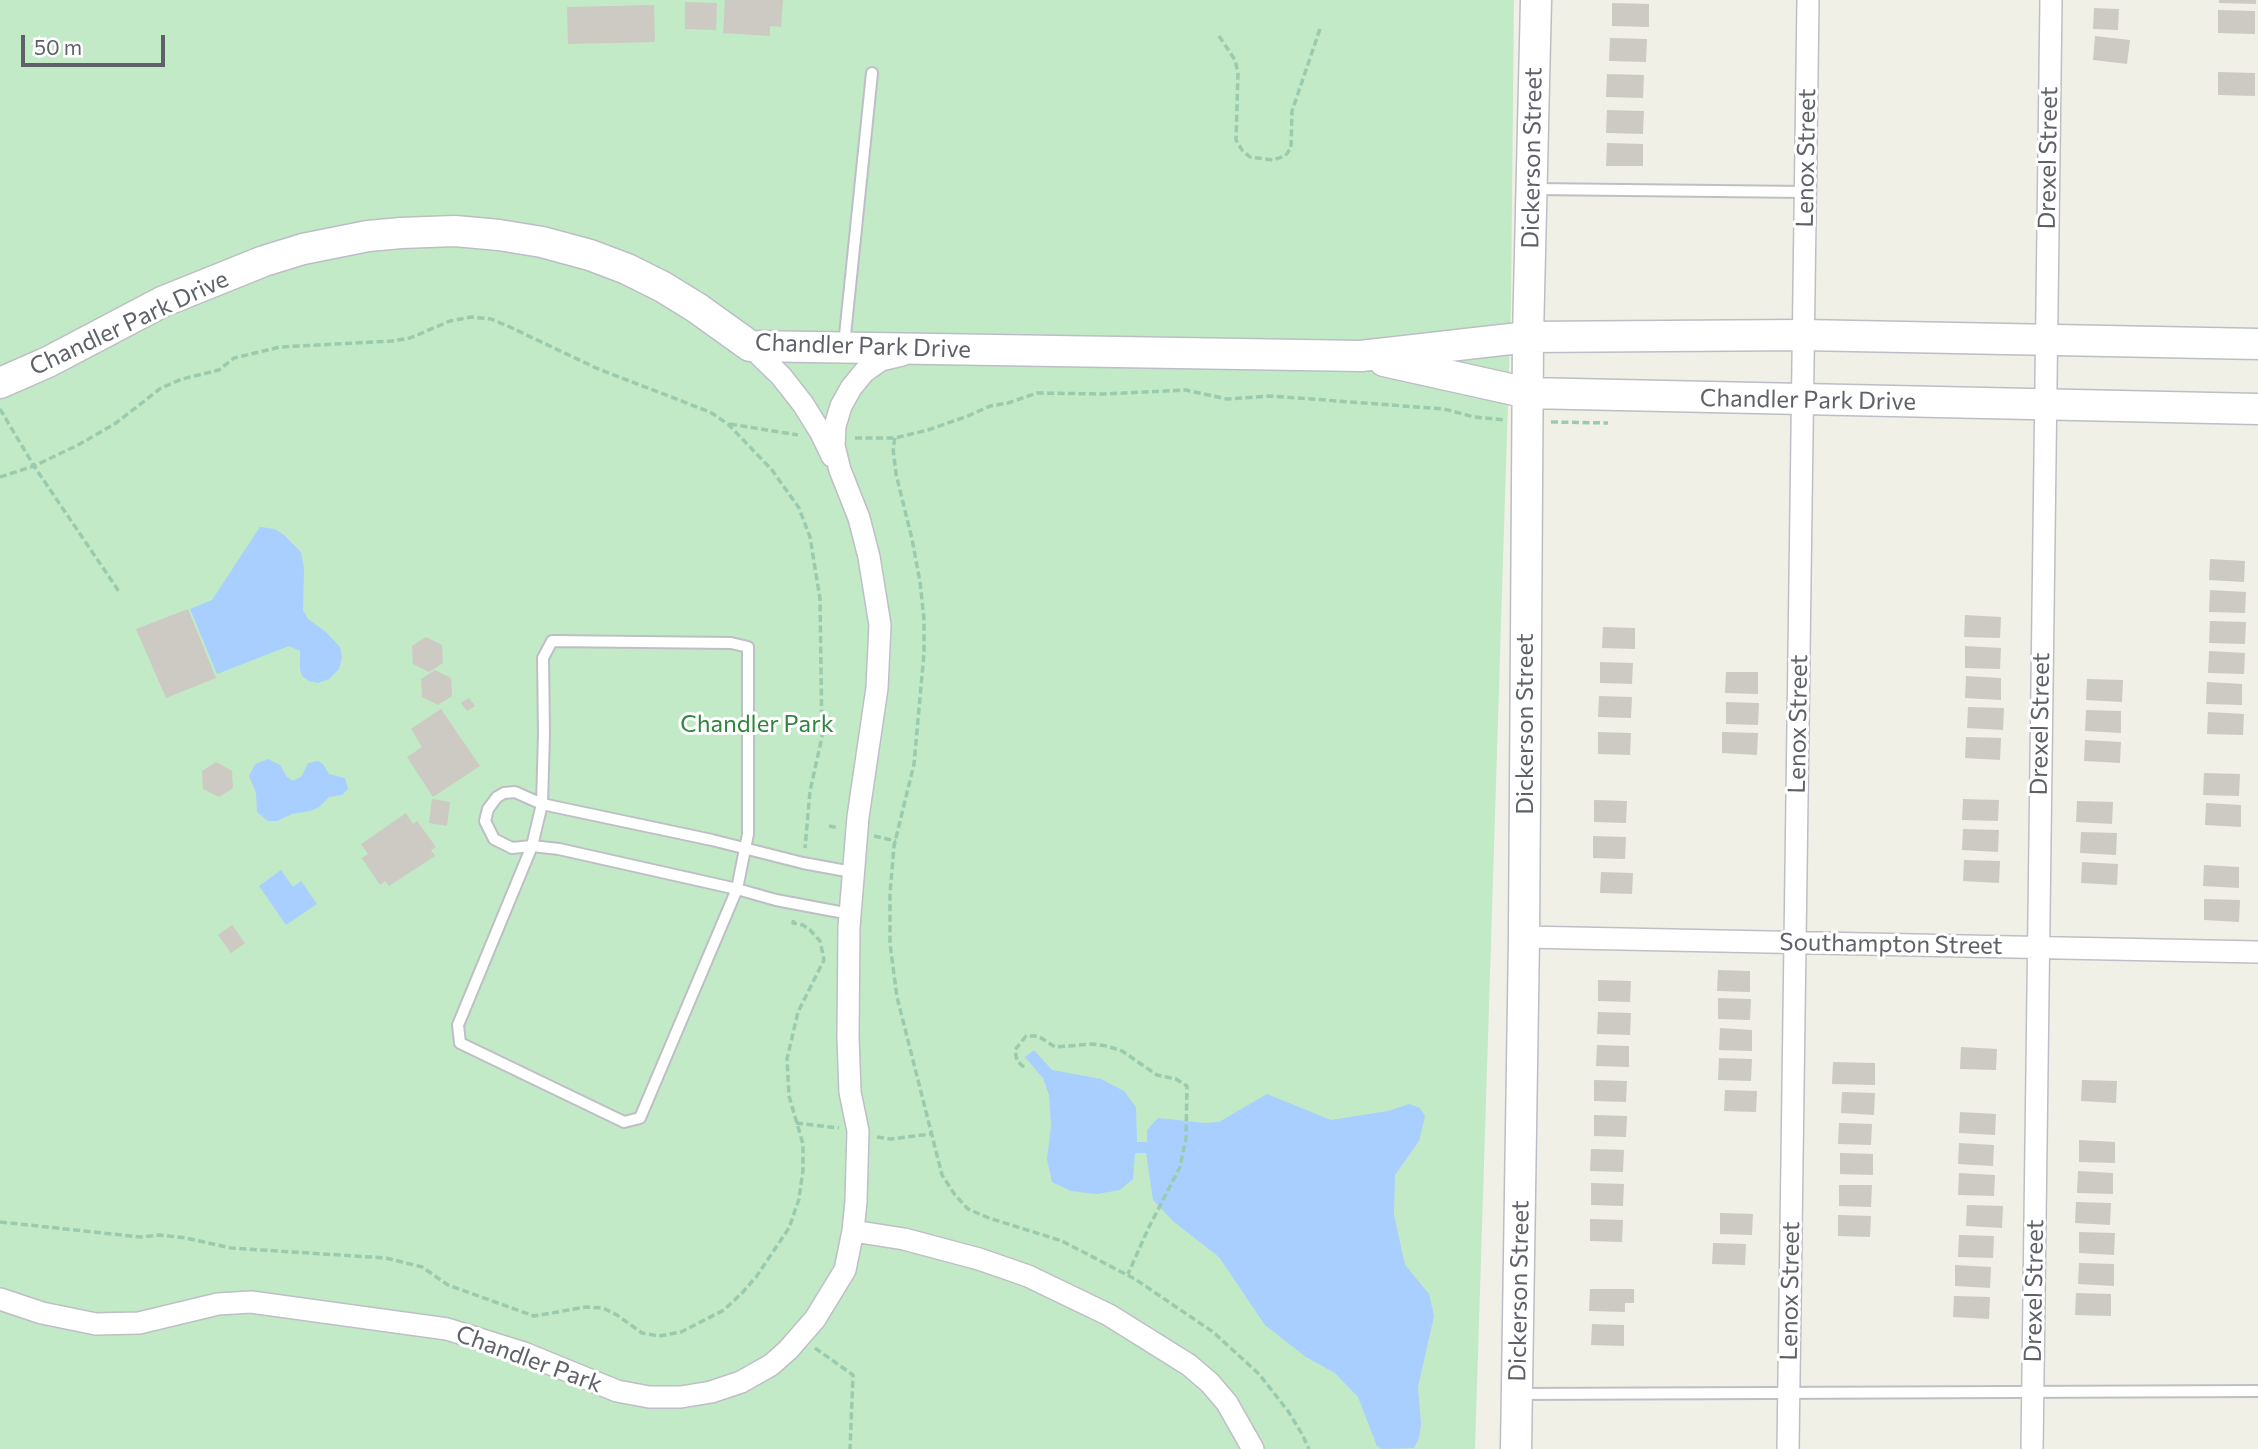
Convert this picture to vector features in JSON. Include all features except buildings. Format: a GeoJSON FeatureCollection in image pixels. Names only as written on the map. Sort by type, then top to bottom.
{"type":"FeatureCollection","features":[{"type":"Feature","properties":{"kind":"street","name":"Dickerson Street"},"geometry":{"type":"LineString","coordinates":[[1516,1449],[1524,937],[1528,337],[1536,0]]}},
{"type":"Feature","properties":{"kind":"street","name":"Lenox Street"},"geometry":{"type":"LineString","coordinates":[[1788,1449],[1808,0]]}},
{"type":"Feature","properties":{"kind":"street","name":"Drexel Street"},"geometry":{"type":"LineString","coordinates":[[2032,1449],[2050,0]]}},
{"type":"Feature","properties":{"kind":"street","name":"Chandler Park Drive"},"geometry":{"type":"LineString","coordinates":[[0,383],[48,362],[162,302],[264,261],[314,247],[401,233],[455,232],[499,234],[542,242],[590,255],[627,269],[697,308],[750,346],[1361,356],[1528,337],[1803,335],[2258,344]]}},
{"type":"Feature","properties":{"kind":"street","name":"Chandler Park"},"geometry":{"type":"LineString","coordinates":[[0,1299],[42,1313],[96,1324],[139,1323],[218,1304],[251,1302],[447,1329],[524,1353],[617,1391],[649,1397],[711,1392],[741,1382],[771,1365],[815,1319],[841,1277],[853,1231],[858,1131],[850,1092],[850,914],[852,872],[877,688],[880,625],[869,557],[859,518],[840,470],[834,446],[781,376],[750,346]]}},
{"type":"Feature","properties":{"kind":"street","name":"Chandler Park"},"geometry":{"type":"LineString","coordinates":[[828,436],[851,388],[864,372],[881,360],[926,349]]}},
{"type":"Feature","properties":{"kind":"street","name":"Chandler Park Drive"},"geometry":{"type":"LineString","coordinates":[[1361,356],[1528,407],[1802,400],[2258,409]]}},
{"type":"Feature","properties":{"kind":"street","name":"Southampton Street"},"geometry":{"type":"LineString","coordinates":[[1524,937],[2258,952]]}},
{"type":"Feature","properties":{"kind":"street"},"geometry":{"type":"LineString","coordinates":[[853,1231],[904,1239],[979,1259],[1028,1276],[1110,1315],[1189,1365],[1210,1383],[1227,1403],[1253,1449]]}},
{"type":"Feature","properties":{"kind":"lane"},"geometry":{"type":"LineString","coordinates":[[844,348],[872,73]]}},
{"type":"Feature","properties":{"kind":"lane"},"geometry":{"type":"LineString","coordinates":[[1532,189],[1806,192]]}},
{"type":"Feature","properties":{"kind":"lane"},"geometry":{"type":"LineString","coordinates":[[552,641],[731,643],[748,647],[746,849],[737,889],[640,1118],[624,1122],[460,1043],[458,1025],[532,846],[542,804],[543,658],[552,641]]}},
{"type":"Feature","properties":{"kind":"lane"},"geometry":{"type":"LineString","coordinates":[[850,914],[776,900],[559,849],[532,846],[512,848],[494,839],[485,821],[488,809],[503,793],[514,792],[542,804],[852,872]]}},
{"type":"Feature","properties":{"kind":"lane"},"geometry":{"type":"LineString","coordinates":[[1517,1394],[2258,1391]]}},
{"type":"Feature","properties":{"kind":"path"},"geometry":{"type":"LineString","coordinates":[[1220,36],[1235,60],[1238,73],[1236,140],[1242,150],[1251,157],[1273,160],[1285,156],[1291,148],[1293,111],[1321,26]]}},
{"type":"Feature","properties":{"kind":"path"},"geometry":{"type":"LineString","coordinates":[[727,424],[789,434],[895,438],[928,430],[989,406],[1037,393],[1103,394],[1186,390],[1227,399],[1271,396],[1444,409],[1492,420],[1528,407],[1608,422]]}},
{"type":"Feature","properties":{"kind":"path"},"geometry":{"type":"LineString","coordinates":[[0,409],[34,466],[120,593]]}},
{"type":"Feature","properties":{"kind":"path"},"geometry":{"type":"LineString","coordinates":[[895,438],[893,448],[896,474],[912,539],[925,619],[914,764],[894,846],[890,944],[897,998],[942,1175],[968,1209],[989,1219],[1062,1241],[1128,1275],[1213,1332],[1259,1374],[1288,1411],[1309,1449]]}},
{"type":"Feature","properties":{"kind":"path"},"geometry":{"type":"LineString","coordinates":[[1024,1067],[1017,1061],[1015,1050],[1026,1036],[1038,1036],[1055,1047],[1093,1044],[1122,1051],[1157,1076],[1187,1086],[1180,1167],[1128,1275]]}},
{"type":"Feature","properties":{"kind":"path"},"geometry":{"type":"LineString","coordinates":[[801,1335],[853,1375],[850,1449]]}},
{"type":"Feature","properties":{"kind":"green space","name":"Chandler Park"},"geometry":{"type":"Polygon","coordinates":[[[0,0],[1514,0],[1511,308],[1475,1449],[0,1449],[0,0]]]}},
{"type":"Feature","properties":{"kind":"water"},"geometry":{"type":"Polygon","coordinates":[[[260,527],[275,529],[301,552],[304,569],[303,610],[308,619],[340,647],[342,658],[339,669],[329,679],[318,683],[302,676],[300,651],[289,646],[217,674],[190,609],[212,600],[260,527]]]}},
{"type":"Feature","properties":{"kind":"water"},"geometry":{"type":"Polygon","coordinates":[[[268,759],[280,765],[287,777],[293,781],[302,776],[308,763],[318,761],[329,774],[345,778],[348,789],[342,795],[329,797],[319,807],[310,811],[268,821],[257,812],[256,793],[249,776],[255,764],[268,759]]]}},
{"type":"Feature","properties":{"kind":"water"},"geometry":{"type":"Polygon","coordinates":[[[281,870],[293,887],[301,881],[317,904],[286,925],[259,886],[281,870]]]}},
{"type":"Feature","properties":{"kind":"water"},"geometry":{"type":"Polygon","coordinates":[[[1034,1050],[1052,1070],[1101,1079],[1124,1091],[1136,1107],[1137,1142],[1147,1142],[1147,1130],[1158,1118],[1219,1122],[1267,1094],[1331,1120],[1388,1111],[1409,1104],[1420,1108],[1425,1116],[1419,1141],[1395,1175],[1394,1215],[1405,1265],[1429,1294],[1434,1316],[1418,1387],[1421,1424],[1414,1448],[1382,1449],[1377,1446],[1358,1397],[1335,1373],[1306,1357],[1265,1325],[1219,1257],[1174,1222],[1153,1200],[1146,1153],[1135,1153],[1133,1179],[1120,1190],[1097,1194],[1071,1191],[1052,1182],[1047,1159],[1051,1126],[1049,1095],[1043,1078],[1025,1057],[1034,1050]]]}}]}
